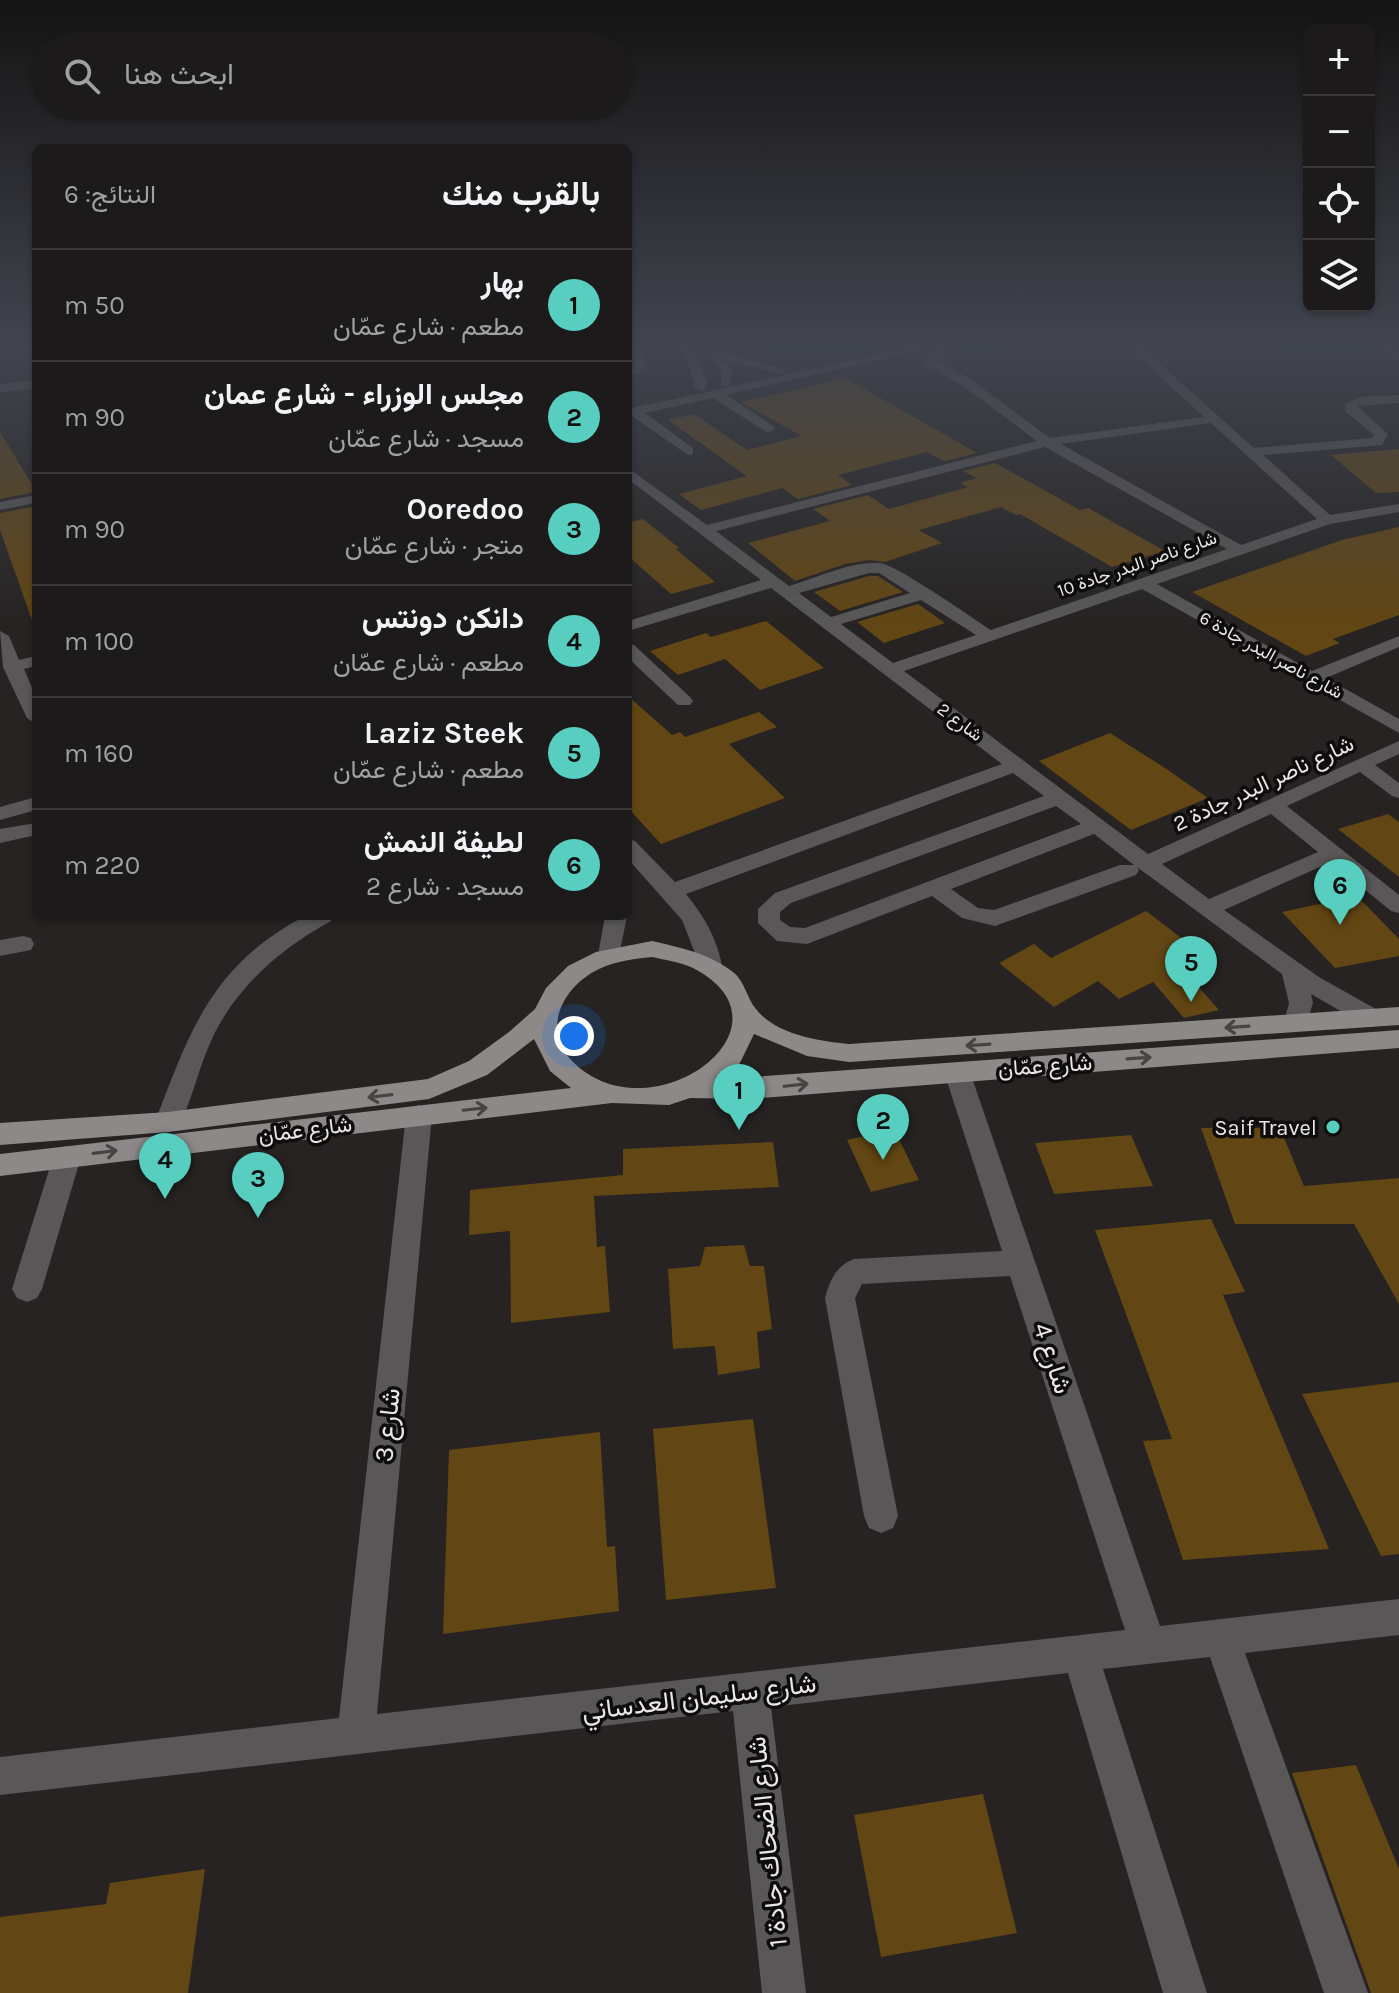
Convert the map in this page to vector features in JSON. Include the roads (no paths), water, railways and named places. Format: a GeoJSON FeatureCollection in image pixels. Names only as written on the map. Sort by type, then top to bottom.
{"type":"FeatureCollection","features":[{"type":"Feature","properties":{"kind":"main road"},"geometry":{"type":"LineString","coordinates":[[652,949],[672,952],[710,965],[734,987],[745,1014],[745,1031],[727,1064],[690,1088],[664,1096],[637,1098],[610,1094],[571,1076],[557,1062],[544,1031],[545,1014],[561,984],[591,962],[610,955],[652,949]]}},
{"type":"Feature","properties":{"kind":"main road","name":"شارع عمّان"},"geometry":{"type":"LineString","coordinates":[[0,1134],[168,1122],[429,1089],[462,1079],[502,1056],[545,1014]]}},
{"type":"Feature","properties":{"kind":"main road","name":"شارع عمّان"},"geometry":{"type":"LineString","coordinates":[[745,1014],[758,1025],[791,1042],[849,1053],[1399,1016]]}},
{"type":"Feature","properties":{"kind":"main road","name":"شارع عمّان"},"geometry":{"type":"LineString","coordinates":[[690,1088],[748,1089],[1399,1039]]}},
{"type":"Feature","properties":{"kind":"main road","name":"شارع عمّان"},"geometry":{"type":"LineString","coordinates":[[0,1165],[610,1094]]}},
{"type":"Feature","properties":{"kind":"street"},"geometry":{"type":"LineString","coordinates":[[672,440],[688,451]]}},
{"type":"Feature","properties":{"kind":"street"},"geometry":{"type":"LineString","coordinates":[[1044,440],[1239,550]]}},
{"type":"Feature","properties":{"kind":"street"},"geometry":{"type":"LineString","coordinates":[[704,530],[1061,440]]}},
{"type":"Feature","properties":{"kind":"street"},"geometry":{"type":"LineString","coordinates":[[1238,440],[1327,520]]}},
{"type":"Feature","properties":{"kind":"street"},"geometry":{"type":"LineString","coordinates":[[1252,452],[1378,440]]}},
{"type":"Feature","properties":{"kind":"street","name":"شارع 2"},"geometry":{"type":"LineString","coordinates":[[632,475],[1096,826],[1138,866],[1207,909],[1293,971],[1372,1018]]}},
{"type":"Feature","properties":{"kind":"street"},"geometry":{"type":"LineString","coordinates":[[0,506],[32,500]]}},
{"type":"Feature","properties":{"kind":"street","name":"شارع ناصر البدر جادة 10"},"geometry":{"type":"LineString","coordinates":[[891,670],[1327,520],[1399,508]]}},
{"type":"Feature","properties":{"kind":"street"},"geometry":{"type":"LineString","coordinates":[[632,625],[780,587],[878,568],[891,571],[989,636]]}},
{"type":"Feature","properties":{"kind":"street","name":"شارع ناصر البدر جادة 6"},"geometry":{"type":"LineString","coordinates":[[1143,583],[1399,727]]}},
{"type":"Feature","properties":{"kind":"street"},"geometry":{"type":"LineString","coordinates":[[828,623],[925,593]]}},
{"type":"Feature","properties":{"kind":"street"},"geometry":{"type":"LineString","coordinates":[[0,636],[32,708]]}},
{"type":"Feature","properties":{"kind":"street"},"geometry":{"type":"LineString","coordinates":[[1311,678],[1399,641]]}},
{"type":"Feature","properties":{"kind":"street"},"geometry":{"type":"LineString","coordinates":[[632,653],[684,701]]}},
{"type":"Feature","properties":{"kind":"street"},"geometry":{"type":"LineString","coordinates":[[12,667],[32,662]]}},
{"type":"Feature","properties":{"kind":"street"},"geometry":{"type":"LineString","coordinates":[[0,691],[23,685]]}},
{"type":"Feature","properties":{"kind":"street","name":"شارع ناصر البدر جادة 2"},"geometry":{"type":"LineString","coordinates":[[937,889],[962,910],[978,917],[995,918],[1138,866],[1399,747]]}},
{"type":"Feature","properties":{"kind":"street"},"geometry":{"type":"LineString","coordinates":[[1361,764],[1399,792]]}},
{"type":"Feature","properties":{"kind":"street"},"geometry":{"type":"LineString","coordinates":[[670,892],[1016,765]]}},
{"type":"Feature","properties":{"kind":"street"},"geometry":{"type":"LineString","coordinates":[[1058,798],[783,898],[769,909],[767,916],[776,930],[785,935],[807,936],[1096,826]]}},
{"type":"Feature","properties":{"kind":"street"},"geometry":{"type":"LineString","coordinates":[[0,814],[32,804]]}},
{"type":"Feature","properties":{"kind":"street"},"geometry":{"type":"LineString","coordinates":[[1273,805],[1399,906]]}},
{"type":"Feature","properties":{"kind":"street"},"geometry":{"type":"LineString","coordinates":[[0,836],[32,830]]}},
{"type":"Feature","properties":{"kind":"street"},"geometry":{"type":"LineString","coordinates":[[632,850],[670,892],[705,938],[710,965]]}},
{"type":"Feature","properties":{"kind":"street"},"geometry":{"type":"LineString","coordinates":[[1207,909],[1334,853]]}},
{"type":"Feature","properties":{"kind":"street"},"geometry":{"type":"LineString","coordinates":[[168,1122],[217,1004],[231,987],[272,951],[317,920]]}},
{"type":"Feature","properties":{"kind":"street"},"geometry":{"type":"LineString","coordinates":[[610,955],[615,920]]}},
{"type":"Feature","properties":{"kind":"street"},"geometry":{"type":"LineString","coordinates":[[1293,971],[1301,1003],[1296,1022]]}},
{"type":"Feature","properties":{"kind":"street","name":"شارع 4"},"geometry":{"type":"LineString","coordinates":[[957,1072],[1148,1645]]}},
{"type":"Feature","properties":{"kind":"street","name":"شارع 3"},"geometry":{"type":"LineString","coordinates":[[356,1736],[419,1115]]}},
{"type":"Feature","properties":{"kind":"street"},"geometry":{"type":"LineString","coordinates":[[27,1289],[67,1157]]}},
{"type":"Feature","properties":{"kind":"street"},"geometry":{"type":"LineString","coordinates":[[881,1516],[840,1298],[844,1284],[854,1272],[1022,1263]]}},
{"type":"Feature","properties":{"kind":"street","name":"شارع سليمان العدساني"},"geometry":{"type":"LineString","coordinates":[[0,1776],[1399,1617]]}},
{"type":"Feature","properties":{"kind":"street"},"geometry":{"type":"LineString","coordinates":[[1221,1637],[1346,1993]]}},
{"type":"Feature","properties":{"kind":"street"},"geometry":{"type":"LineString","coordinates":[[1080,1653],[1185,1993]]}},
{"type":"Feature","properties":{"kind":"street","name":"شارع الضحاك جادة 1"},"geometry":{"type":"LineString","coordinates":[[750,1691],[784,1993]]}},
{"type":"Feature","properties":{"kind":"place","name":"لطيفة النمش"},"geometry":{"type":"Point","coordinates":[1340,925]}},
{"type":"Feature","properties":{"kind":"place","name":"Laziz Steek"},"geometry":{"type":"Point","coordinates":[1191,1002]}},
{"type":"Feature","properties":{"kind":"place","name":"Saif Travel"},"geometry":{"type":"Point","coordinates":[1333,1127]}},
{"type":"Feature","properties":{"kind":"place","name":"بهار"},"geometry":{"type":"Point","coordinates":[739,1130]}},
{"type":"Feature","properties":{"kind":"place","name":"مجلس الوزراء - شارع عمان"},"geometry":{"type":"Point","coordinates":[883,1160]}},
{"type":"Feature","properties":{"kind":"place","name":"دانكن دونتس"},"geometry":{"type":"Point","coordinates":[165,1199]}},
{"type":"Feature","properties":{"kind":"place","name":"Ooredoo"},"geometry":{"type":"Point","coordinates":[258,1218]}}]}
